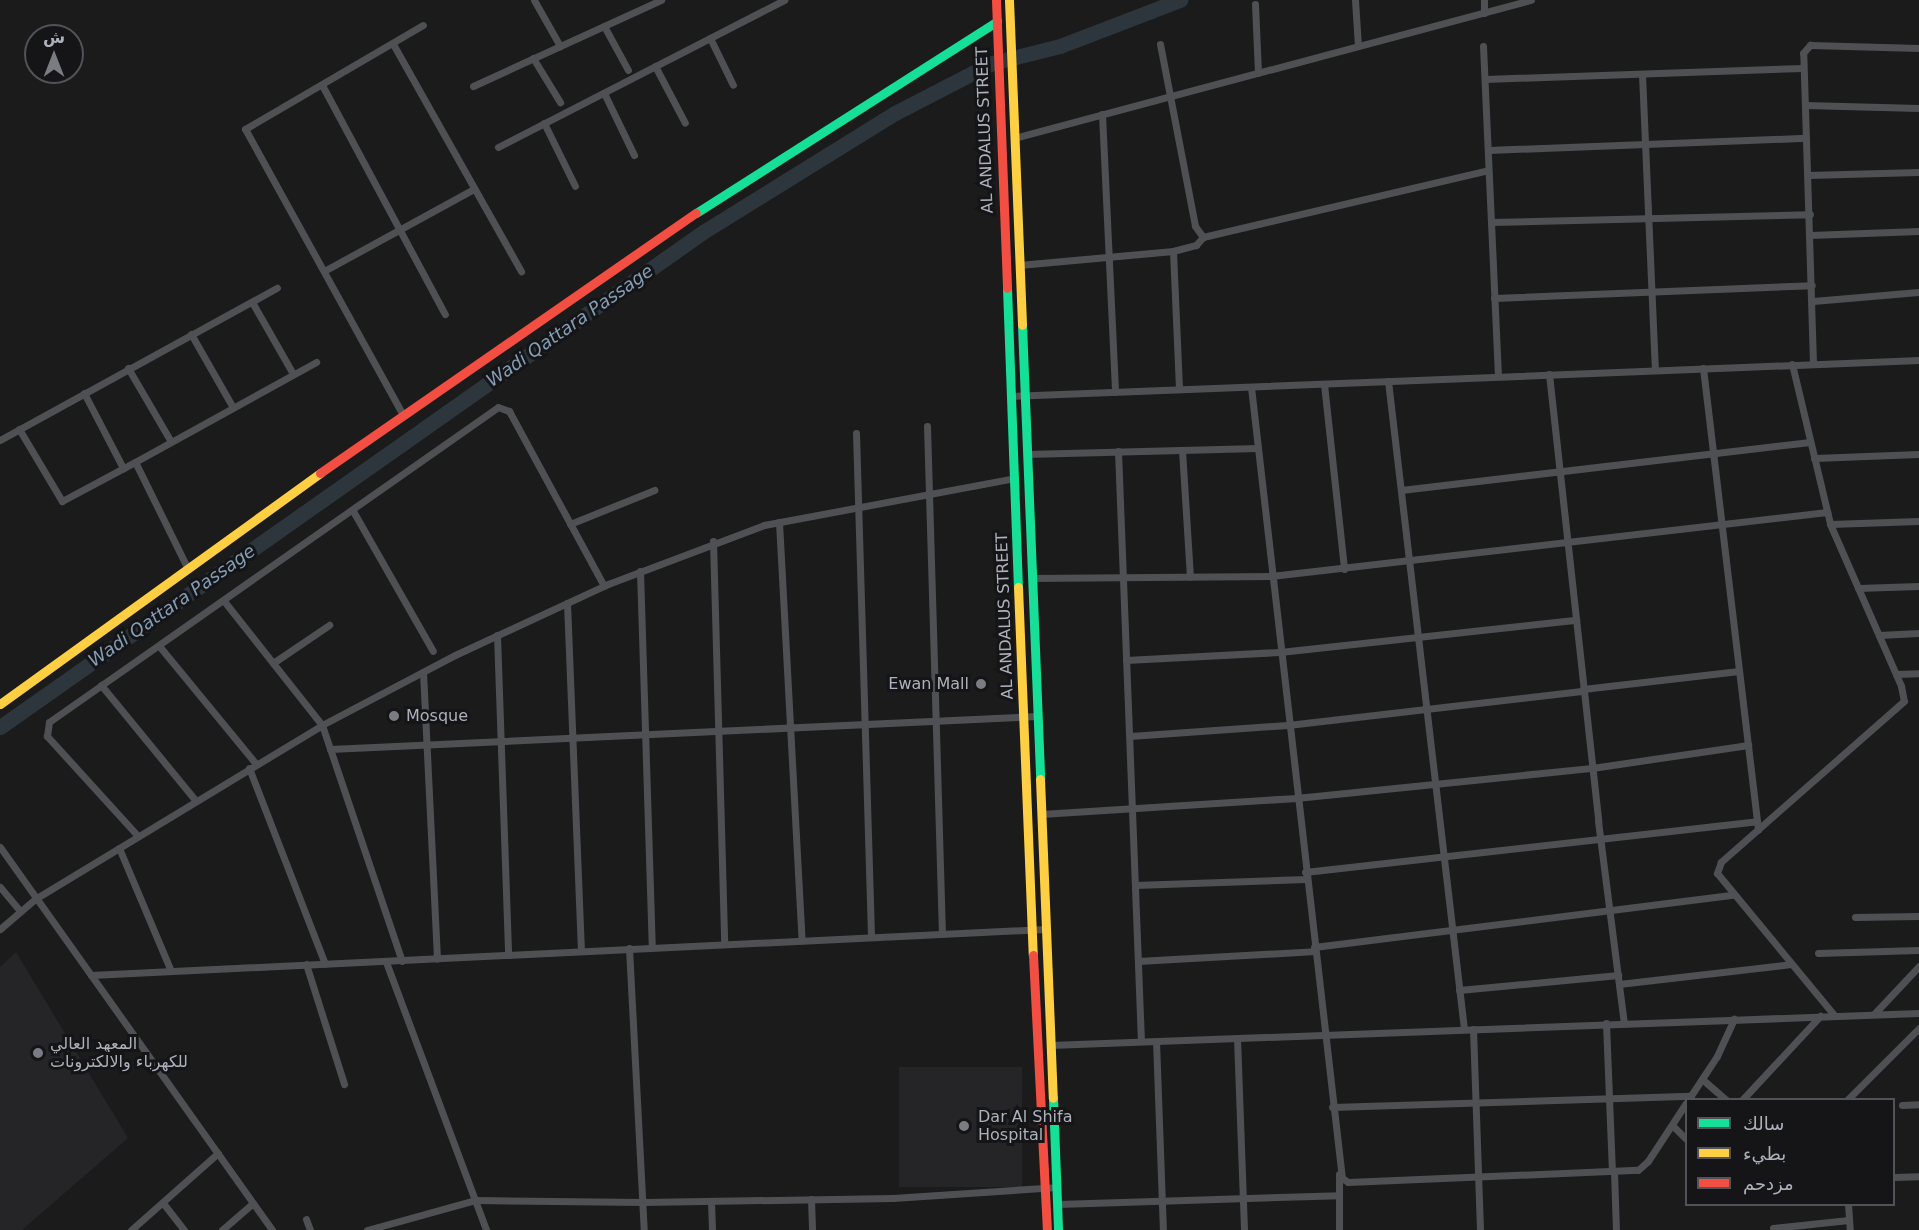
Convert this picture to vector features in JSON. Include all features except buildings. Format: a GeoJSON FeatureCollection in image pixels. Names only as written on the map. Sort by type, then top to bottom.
{"type":"FeatureCollection","features":[{"type":"Feature","properties":{"kind":"main road","name":"AL ANDALUS STREET"},"geometry":{"type":"LineString","coordinates":[[996,0],[1032,929],[1047,1230]]}},
{"type":"Feature","properties":{"kind":"main road","name":"AL ANDALUS STREET"},"geometry":{"type":"LineString","coordinates":[[1010,0],[1044,929],[1058,1230]]}},
{"type":"Feature","properties":{"kind":"main road"},"geometry":{"type":"LineString","coordinates":[[0,704],[187,567],[403,414],[674,227],[997,21]]}},
{"type":"Feature","properties":{"kind":"street"},"geometry":{"type":"LineString","coordinates":[[534,0],[560,46]]}},
{"type":"Feature","properties":{"kind":"street"},"geometry":{"type":"LineString","coordinates":[[473,86],[661,0]]}},
{"type":"Feature","properties":{"kind":"street"},"geometry":{"type":"LineString","coordinates":[[498,147],[784,0]]}},
{"type":"Feature","properties":{"kind":"street"},"geometry":{"type":"LineString","coordinates":[[1355,0],[1358,46]]}},
{"type":"Feature","properties":{"kind":"street"},"geometry":{"type":"LineString","coordinates":[[1484,0],[1484,13]]}},
{"type":"Feature","properties":{"kind":"street"},"geometry":{"type":"LineString","coordinates":[[1014,138],[1532,0]]}},
{"type":"Feature","properties":{"kind":"street"},"geometry":{"type":"LineString","coordinates":[[1255,4],[1258,73]]}},
{"type":"Feature","properties":{"kind":"street"},"geometry":{"type":"LineString","coordinates":[[403,414],[245,129],[423,25]]}},
{"type":"Feature","properties":{"kind":"street"},"geometry":{"type":"LineString","coordinates":[[604,26],[628,70]]}},
{"type":"Feature","properties":{"kind":"street"},"geometry":{"type":"LineString","coordinates":[[710,38],[733,85]]}},
{"type":"Feature","properties":{"kind":"street"},"geometry":{"type":"LineString","coordinates":[[393,44],[521,271]]}},
{"type":"Feature","properties":{"kind":"street"},"geometry":{"type":"LineString","coordinates":[[1160,44],[1195,225],[1203,237]]}},
{"type":"Feature","properties":{"kind":"street"},"geometry":{"type":"LineString","coordinates":[[1813,363],[1813,301],[1803,53],[1810,45],[1919,48]]}},
{"type":"Feature","properties":{"kind":"street"},"geometry":{"type":"LineString","coordinates":[[1483,46],[1498,376]]}},
{"type":"Feature","properties":{"kind":"street"},"geometry":{"type":"LineString","coordinates":[[533,58],[560,102]]}},
{"type":"Feature","properties":{"kind":"street"},"geometry":{"type":"LineString","coordinates":[[655,66],[685,123]]}},
{"type":"Feature","properties":{"kind":"street"},"geometry":{"type":"LineString","coordinates":[[1485,79],[1803,68]]}},
{"type":"Feature","properties":{"kind":"street"},"geometry":{"type":"LineString","coordinates":[[1642,74],[1655,370]]}},
{"type":"Feature","properties":{"kind":"street"},"geometry":{"type":"LineString","coordinates":[[322,85],[445,314]]}},
{"type":"Feature","properties":{"kind":"street"},"geometry":{"type":"LineString","coordinates":[[604,93],[634,155]]}},
{"type":"Feature","properties":{"kind":"street"},"geometry":{"type":"LineString","coordinates":[[1805,105],[1919,108]]}},
{"type":"Feature","properties":{"kind":"street"},"geometry":{"type":"LineString","coordinates":[[1102,114],[1115,392]]}},
{"type":"Feature","properties":{"kind":"street"},"geometry":{"type":"LineString","coordinates":[[544,123],[575,186]]}},
{"type":"Feature","properties":{"kind":"street"},"geometry":{"type":"LineString","coordinates":[[1488,150],[1806,138]]}},
{"type":"Feature","properties":{"kind":"street"},"geometry":{"type":"LineString","coordinates":[[1019,265],[1173,251],[1196,245],[1203,237],[1488,170]]}},
{"type":"Feature","properties":{"kind":"street"},"geometry":{"type":"LineString","coordinates":[[1808,175],[1919,172]]}},
{"type":"Feature","properties":{"kind":"street"},"geometry":{"type":"LineString","coordinates":[[324,271],[474,189]]}},
{"type":"Feature","properties":{"kind":"street"},"geometry":{"type":"LineString","coordinates":[[1491,222],[1809,214]]}},
{"type":"Feature","properties":{"kind":"street"},"geometry":{"type":"LineString","coordinates":[[1810,234],[1919,231]]}},
{"type":"Feature","properties":{"kind":"street"},"geometry":{"type":"LineString","coordinates":[[1173,251],[1179,389]]}},
{"type":"Feature","properties":{"kind":"street"},"geometry":{"type":"LineString","coordinates":[[1494,298],[1812,285]]}},
{"type":"Feature","properties":{"kind":"street"},"geometry":{"type":"LineString","coordinates":[[0,440],[277,288]]}},
{"type":"Feature","properties":{"kind":"street"},"geometry":{"type":"LineString","coordinates":[[1813,301],[1919,292]]}},
{"type":"Feature","properties":{"kind":"street"},"geometry":{"type":"LineString","coordinates":[[252,302],[293,374]]}},
{"type":"Feature","properties":{"kind":"street"},"geometry":{"type":"LineString","coordinates":[[191,334],[232,406]]}},
{"type":"Feature","properties":{"kind":"street"},"geometry":{"type":"LineString","coordinates":[[1012,396],[1919,360]]}},
{"type":"Feature","properties":{"kind":"street"},"geometry":{"type":"LineString","coordinates":[[19,429],[63,501],[170,440],[316,362]]}},
{"type":"Feature","properties":{"kind":"street"},"geometry":{"type":"LineString","coordinates":[[1792,364],[1830,524],[1904,697],[1901,706],[1758,830],[1718,868],[1720,878],[1733,895],[1835,1016]]}},
{"type":"Feature","properties":{"kind":"street"},"geometry":{"type":"LineString","coordinates":[[128,368],[170,440]]}},
{"type":"Feature","properties":{"kind":"street"},"geometry":{"type":"LineString","coordinates":[[1703,368],[1758,830]]}},
{"type":"Feature","properties":{"kind":"street"},"geometry":{"type":"LineString","coordinates":[[1549,374],[1600,839],[1624,1023]]}},
{"type":"Feature","properties":{"kind":"street"},"geometry":{"type":"LineString","coordinates":[[1388,381],[1464,1029]]}},
{"type":"Feature","properties":{"kind":"street"},"geometry":{"type":"LineString","coordinates":[[1324,384],[1344,569]]}},
{"type":"Feature","properties":{"kind":"street"},"geometry":{"type":"LineString","coordinates":[[1251,387],[1339,1174],[1339,1230]]}},
{"type":"Feature","properties":{"kind":"street"},"geometry":{"type":"LineString","coordinates":[[84,393],[123,468]]}},
{"type":"Feature","properties":{"kind":"street"},"geometry":{"type":"LineString","coordinates":[[136,835],[47,736],[49,722],[353,511],[395,477],[498,407],[504,406],[604,586]]}},
{"type":"Feature","properties":{"kind":"street"},"geometry":{"type":"LineString","coordinates":[[927,426],[927,494],[942,933]]}},
{"type":"Feature","properties":{"kind":"street"},"geometry":{"type":"LineString","coordinates":[[856,432],[856,508],[871,936]]}},
{"type":"Feature","properties":{"kind":"street"},"geometry":{"type":"LineString","coordinates":[[1401,490],[1810,442]]}},
{"type":"Feature","properties":{"kind":"street"},"geometry":{"type":"LineString","coordinates":[[1027,454],[1258,448]]}},
{"type":"Feature","properties":{"kind":"street"},"geometry":{"type":"LineString","coordinates":[[1182,450],[1190,577]]}},
{"type":"Feature","properties":{"kind":"street"},"geometry":{"type":"LineString","coordinates":[[1118,452],[1121,576],[1130,736],[1141,1041]]}},
{"type":"Feature","properties":{"kind":"street"},"geometry":{"type":"LineString","coordinates":[[1814,458],[1919,454]]}},
{"type":"Feature","properties":{"kind":"street"},"geometry":{"type":"LineString","coordinates":[[135,462],[187,567]]}},
{"type":"Feature","properties":{"kind":"street"},"geometry":{"type":"LineString","coordinates":[[0,929],[19,910],[136,835],[322,725],[497,635],[604,586],[713,542],[779,522],[1014,478]]}},
{"type":"Feature","properties":{"kind":"street"},"geometry":{"type":"LineString","coordinates":[[570,524],[654,490]]}},
{"type":"Feature","properties":{"kind":"street"},"geometry":{"type":"LineString","coordinates":[[353,511],[433,651]]}},
{"type":"Feature","properties":{"kind":"street"},"geometry":{"type":"LineString","coordinates":[[1032,578],[1271,576],[1568,545],[1827,512]]}},
{"type":"Feature","properties":{"kind":"street"},"geometry":{"type":"LineString","coordinates":[[1830,524],[1919,521]]}},
{"type":"Feature","properties":{"kind":"street"},"geometry":{"type":"LineString","coordinates":[[779,522],[802,940]]}},
{"type":"Feature","properties":{"kind":"street"},"geometry":{"type":"LineString","coordinates":[[713,542],[724,943]]}},
{"type":"Feature","properties":{"kind":"street"},"geometry":{"type":"LineString","coordinates":[[640,571],[652,947]]}},
{"type":"Feature","properties":{"kind":"street"},"geometry":{"type":"LineString","coordinates":[[1858,588],[1919,586]]}},
{"type":"Feature","properties":{"kind":"street"},"geometry":{"type":"LineString","coordinates":[[224,601],[322,725],[402,961]]}},
{"type":"Feature","properties":{"kind":"street"},"geometry":{"type":"LineString","coordinates":[[567,603],[581,950]]}},
{"type":"Feature","properties":{"kind":"street"},"geometry":{"type":"LineString","coordinates":[[1126,660],[1280,652],[1576,620]]}},
{"type":"Feature","properties":{"kind":"street"},"geometry":{"type":"LineString","coordinates":[[273,663],[329,625]]}},
{"type":"Feature","properties":{"kind":"street"},"geometry":{"type":"LineString","coordinates":[[1879,635],[1919,633]]}},
{"type":"Feature","properties":{"kind":"street"},"geometry":{"type":"LineString","coordinates":[[497,635],[508,955]]}},
{"type":"Feature","properties":{"kind":"street"},"geometry":{"type":"LineString","coordinates":[[160,646],[253,766],[325,964]]}},
{"type":"Feature","properties":{"kind":"street"},"geometry":{"type":"LineString","coordinates":[[1130,736],[1288,725],[1739,671]]}},
{"type":"Feature","properties":{"kind":"street"},"geometry":{"type":"LineString","coordinates":[[423,672],[437,959]]}},
{"type":"Feature","properties":{"kind":"street"},"geometry":{"type":"LineString","coordinates":[[1896,674],[1919,673]]}},
{"type":"Feature","properties":{"kind":"street"},"geometry":{"type":"LineString","coordinates":[[102,685],[195,800]]}},
{"type":"Feature","properties":{"kind":"street"},"geometry":{"type":"LineString","coordinates":[[330,749],[646,732],[1037,716]]}},
{"type":"Feature","properties":{"kind":"street"},"geometry":{"type":"LineString","coordinates":[[1041,814],[1296,798],[1592,768],[1748,745]]}},
{"type":"Feature","properties":{"kind":"street"},"geometry":{"type":"LineString","coordinates":[[1135,885],[1306,876],[1443,856],[1757,821]]}},
{"type":"Feature","properties":{"kind":"street"},"geometry":{"type":"LineString","coordinates":[[0,847],[272,1230]]}},
{"type":"Feature","properties":{"kind":"street"},"geometry":{"type":"LineString","coordinates":[[119,848],[170,969]]}},
{"type":"Feature","properties":{"kind":"street"},"geometry":{"type":"LineString","coordinates":[[0,887],[19,910]]}},
{"type":"Feature","properties":{"kind":"street"},"geometry":{"type":"LineString","coordinates":[[1137,961],[1314,949],[1733,895]]}},
{"type":"Feature","properties":{"kind":"street"},"geometry":{"type":"LineString","coordinates":[[1854,917],[1919,916]]}},
{"type":"Feature","properties":{"kind":"street"},"geometry":{"type":"LineString","coordinates":[[91,975],[170,969],[386,962],[581,950],[1044,929]]}},
{"type":"Feature","properties":{"kind":"street"},"geometry":{"type":"LineString","coordinates":[[629,948],[644,1230]]}},
{"type":"Feature","properties":{"kind":"street"},"geometry":{"type":"LineString","coordinates":[[1818,952],[1919,950]]}},
{"type":"Feature","properties":{"kind":"street"},"geometry":{"type":"LineString","coordinates":[[386,962],[486,1230]]}},
{"type":"Feature","properties":{"kind":"street"},"geometry":{"type":"LineString","coordinates":[[306,964],[344,1084]]}},
{"type":"Feature","properties":{"kind":"street"},"geometry":{"type":"LineString","coordinates":[[1619,984],[1791,964]]}},
{"type":"Feature","properties":{"kind":"street"},"geometry":{"type":"LineString","coordinates":[[1874,1014],[1919,966]]}},
{"type":"Feature","properties":{"kind":"street"},"geometry":{"type":"LineString","coordinates":[[1459,990],[1618,975]]}},
{"type":"Feature","properties":{"kind":"street"},"geometry":{"type":"LineString","coordinates":[[1050,1045],[1919,1012]]}},
{"type":"Feature","properties":{"kind":"street"},"geometry":{"type":"LineString","coordinates":[[1744,1098],[1820,1016]]}},
{"type":"Feature","properties":{"kind":"street"},"geometry":{"type":"LineString","coordinates":[[1690,1098],[1734,1019]]}},
{"type":"Feature","properties":{"kind":"street"},"geometry":{"type":"LineString","coordinates":[[1606,1023],[1616,1230]]}},
{"type":"Feature","properties":{"kind":"street"},"geometry":{"type":"LineString","coordinates":[[1849,1098],[1919,1028]]}},
{"type":"Feature","properties":{"kind":"street"},"geometry":{"type":"LineString","coordinates":[[1473,1029],[1480,1230]]}},
{"type":"Feature","properties":{"kind":"street"},"geometry":{"type":"LineString","coordinates":[[1237,1038],[1244,1230]]}},
{"type":"Feature","properties":{"kind":"street"},"geometry":{"type":"LineString","coordinates":[[1156,1041],[1163,1230]]}},
{"type":"Feature","properties":{"kind":"street"},"geometry":{"type":"LineString","coordinates":[[1702,1079],[1724,1098]]}},
{"type":"Feature","properties":{"kind":"street"},"geometry":{"type":"LineString","coordinates":[[1332,1107],[1685,1099]]}},
{"type":"Feature","properties":{"kind":"street"},"geometry":{"type":"LineString","coordinates":[[1902,1105],[1919,1104]]}},
{"type":"Feature","properties":{"kind":"street"},"geometry":{"type":"LineString","coordinates":[[1339,1174],[1348,1182],[1642,1168],[1685,1105]]}},
{"type":"Feature","properties":{"kind":"street"},"geometry":{"type":"LineString","coordinates":[[1672,1125],[1685,1138]]}},
{"type":"Feature","properties":{"kind":"street"},"geometry":{"type":"LineString","coordinates":[[131,1230],[218,1154]]}},
{"type":"Feature","properties":{"kind":"street"},"geometry":{"type":"LineString","coordinates":[[1895,1177],[1919,1176]]}},
{"type":"Feature","properties":{"kind":"street"},"geometry":{"type":"LineString","coordinates":[[367,1230],[476,1200],[643,1202],[811,1199],[1057,1187]]}},
{"type":"Feature","properties":{"kind":"street"},"geometry":{"type":"LineString","coordinates":[[1058,1204],[1339,1195]]}},
{"type":"Feature","properties":{"kind":"street"},"geometry":{"type":"LineString","coordinates":[[811,1199],[812,1230]]}},
{"type":"Feature","properties":{"kind":"street"},"geometry":{"type":"LineString","coordinates":[[711,1201],[712,1230]]}},
{"type":"Feature","properties":{"kind":"street"},"geometry":{"type":"LineString","coordinates":[[163,1203],[184,1230]]}},
{"type":"Feature","properties":{"kind":"street"},"geometry":{"type":"LineString","coordinates":[[222,1230],[254,1203]]}},
{"type":"Feature","properties":{"kind":"street"},"geometry":{"type":"LineString","coordinates":[[1848,1206],[1850,1230]]}},
{"type":"Feature","properties":{"kind":"street"},"geometry":{"type":"LineString","coordinates":[[306,1219],[310,1230]]}},
{"type":"Feature","properties":{"kind":"street"},"geometry":{"type":"LineString","coordinates":[[1773,1228],[1849,1220]]}},
{"type":"Feature","properties":{"kind":"shaded area","name":"المعهد العالي للكهرباء والالكترونات"},"geometry":{"type":"Polygon","coordinates":[[[16,952],[128,1138],[22,1230],[0,1230],[0,967],[16,952]]]}},
{"type":"Feature","properties":{"kind":"shaded area"},"geometry":{"type":"Polygon","coordinates":[[[899,1067],[1022,1067],[1022,1187],[899,1187],[899,1067]]]}},
{"type":"Feature","properties":{"kind":"waterway","name":"Wadi Qattara Passage"},"geometry":{"type":"LineString","coordinates":[[0,727],[703,232],[895,113],[992,63],[1060,46],[1180,0]]}},
{"type":"Feature","properties":{"kind":"traffic: fast"},"geometry":{"type":"LineString","coordinates":[[696,213],[997,21]]}},
{"type":"Feature","properties":{"kind":"traffic: fast"},"geometry":{"type":"LineString","coordinates":[[1007,288],[1018,587]]}},
{"type":"Feature","properties":{"kind":"traffic: fast"},"geometry":{"type":"LineString","coordinates":[[1022,325],[1040,779]]}},
{"type":"Feature","properties":{"kind":"traffic: fast"},"geometry":{"type":"LineString","coordinates":[[1053,1098],[1058,1230]]}},
{"type":"Feature","properties":{"kind":"traffic: slow"},"geometry":{"type":"LineString","coordinates":[[1009,0],[1022,325]]}},
{"type":"Feature","properties":{"kind":"traffic: slow"},"geometry":{"type":"LineString","coordinates":[[0,704],[320,473]]}},
{"type":"Feature","properties":{"kind":"traffic: slow"},"geometry":{"type":"LineString","coordinates":[[1018,587],[1033,955]]}},
{"type":"Feature","properties":{"kind":"traffic: slow"},"geometry":{"type":"LineString","coordinates":[[1040,779],[1053,1098]]}},
{"type":"Feature","properties":{"kind":"traffic: jam"},"geometry":{"type":"LineString","coordinates":[[996,0],[1007,288]]}},
{"type":"Feature","properties":{"kind":"traffic: jam"},"geometry":{"type":"LineString","coordinates":[[320,473],[696,213]]}},
{"type":"Feature","properties":{"kind":"traffic: jam"},"geometry":{"type":"LineString","coordinates":[[1033,955],[1047,1230]]}},
{"type":"Feature","properties":{"kind":"place","name":"Ewan Mall"},"geometry":{"type":"Point","coordinates":[981,684]}},
{"type":"Feature","properties":{"kind":"place","name":"Mosque"},"geometry":{"type":"Point","coordinates":[394,716]}},
{"type":"Feature","properties":{"kind":"place","name":"المعهد العالي للكهرباء والالكترونات"},"geometry":{"type":"Point","coordinates":[38,1053]}},
{"type":"Feature","properties":{"kind":"place","name":"Dar Al Shifa Hospital"},"geometry":{"type":"Point","coordinates":[964,1126]}}]}
